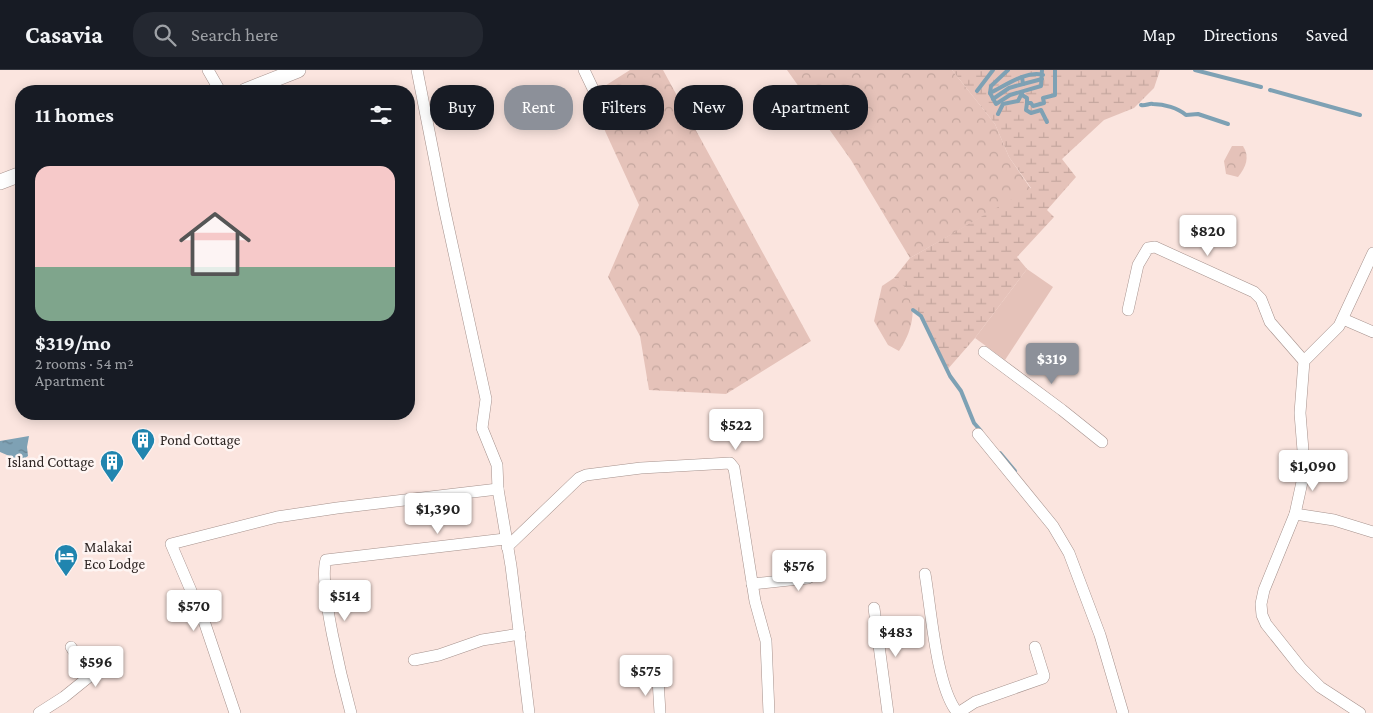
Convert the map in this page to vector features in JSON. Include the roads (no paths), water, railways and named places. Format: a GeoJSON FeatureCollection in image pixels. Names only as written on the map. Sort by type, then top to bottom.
{"type":"FeatureCollection","features":[{"type":"Feature","properties":{"kind":"street"},"geometry":{"type":"LineString","coordinates":[[208,70],[217,85]]}},
{"type":"Feature","properties":{"kind":"street"},"geometry":{"type":"LineString","coordinates":[[259,85],[298,70]]}},
{"type":"Feature","properties":{"kind":"street"},"geometry":{"type":"LineString","coordinates":[[417,70],[444,207],[486,399],[482,428],[497,465],[498,489],[520,634],[529,713]]}},
{"type":"Feature","properties":{"kind":"street"},"geometry":{"type":"LineString","coordinates":[[584,70],[591,85]]}},
{"type":"Feature","properties":{"kind":"street"},"geometry":{"type":"LineString","coordinates":[[0,182],[15,176]]}},
{"type":"Feature","properties":{"kind":"street"},"geometry":{"type":"LineString","coordinates":[[1128,310],[1138,265],[1148,248],[1155,247],[1254,292],[1261,299],[1270,322],[1304,361]]}},
{"type":"Feature","properties":{"kind":"street"},"geometry":{"type":"LineString","coordinates":[[1360,713],[1320,687],[1301,668],[1266,624],[1262,615],[1261,604],[1264,590],[1295,514],[1304,463],[1300,414],[1304,361],[1334,332],[1343,319],[1373,253]]}},
{"type":"Feature","properties":{"kind":"street"},"geometry":{"type":"LineString","coordinates":[[1343,319],[1373,332]]}},
{"type":"Feature","properties":{"kind":"street"},"geometry":{"type":"LineString","coordinates":[[984,352],[1102,442]]}},
{"type":"Feature","properties":{"kind":"street"},"geometry":{"type":"LineString","coordinates":[[978,434],[1053,526],[1069,553],[1100,635],[1123,713]]}},
{"type":"Feature","properties":{"kind":"street"},"geometry":{"type":"LineString","coordinates":[[351,713],[326,594],[324,570],[327,559],[506,543],[579,478],[586,475],[640,468],[728,463],[734,468],[752,584],[766,640],[769,713]]}},
{"type":"Feature","properties":{"kind":"street"},"geometry":{"type":"LineString","coordinates":[[235,713],[204,621],[171,544],[277,517],[498,489]]}},
{"type":"Feature","properties":{"kind":"street"},"geometry":{"type":"LineString","coordinates":[[1295,514],[1334,520],[1373,532]]}},
{"type":"Feature","properties":{"kind":"street"},"geometry":{"type":"LineString","coordinates":[[752,584],[808,578],[815,574],[816,566]]}},
{"type":"Feature","properties":{"kind":"street"},"geometry":{"type":"LineString","coordinates":[[925,574],[940,668],[947,694],[958,712],[975,702],[1043,678],[1035,647]]}},
{"type":"Feature","properties":{"kind":"street"},"geometry":{"type":"LineString","coordinates":[[874,608],[888,713]]}},
{"type":"Feature","properties":{"kind":"street"},"geometry":{"type":"LineString","coordinates":[[414,660],[439,655],[482,640],[520,634]]}},
{"type":"Feature","properties":{"kind":"street"},"geometry":{"type":"LineString","coordinates":[[39,713],[64,697],[90,676],[71,648]]}},
{"type":"Feature","properties":{"kind":"street"},"geometry":{"type":"LineString","coordinates":[[658,679],[660,713]]}},
{"type":"Feature","properties":{"kind":"water"},"geometry":{"type":"Polygon","coordinates":[[[29,436],[28,456],[21,461],[0,452],[0,441],[29,436]]]}},
{"type":"Feature","properties":{"kind":"waterway"},"geometry":{"type":"LineString","coordinates":[[977,91],[993,70]]}},
{"type":"Feature","properties":{"kind":"waterway"},"geometry":{"type":"LineString","coordinates":[[990,93],[991,86],[1008,70]]}},
{"type":"Feature","properties":{"kind":"waterway"},"geometry":{"type":"LineString","coordinates":[[1042,70],[1041,86],[1010,95],[996,104],[990,93],[1023,77],[1036,74],[1043,75]]}},
{"type":"Feature","properties":{"kind":"waterway"},"geometry":{"type":"LineString","coordinates":[[1022,95],[1027,98],[1027,103],[1031,103],[1033,106],[1044,103],[1043,98],[1055,95],[1055,70]]}},
{"type":"Feature","properties":{"kind":"waterway"},"geometry":{"type":"LineString","coordinates":[[1195,70],[1261,87]]}},
{"type":"Feature","properties":{"kind":"waterway"},"geometry":{"type":"LineString","coordinates":[[993,99],[1009,88],[1023,84],[1022,77]]}},
{"type":"Feature","properties":{"kind":"waterway"},"geometry":{"type":"LineString","coordinates":[[1023,84],[1042,79]]}},
{"type":"Feature","properties":{"kind":"waterway"},"geometry":{"type":"LineString","coordinates":[[1270,90],[1360,115]]}},
{"type":"Feature","properties":{"kind":"waterway"},"geometry":{"type":"LineString","coordinates":[[998,114],[1003,104],[1018,101],[1022,93]]}},
{"type":"Feature","properties":{"kind":"waterway"},"geometry":{"type":"LineString","coordinates":[[1027,103],[1026,110],[1031,113],[1041,110],[1047,122]]}},
{"type":"Feature","properties":{"kind":"waterway"},"geometry":{"type":"LineString","coordinates":[[1141,105],[1166,106],[1179,110],[1186,115],[1198,114],[1228,124]]}},
{"type":"Feature","properties":{"kind":"waterway"},"geometry":{"type":"LineString","coordinates":[[913,310],[921,316],[950,376],[961,391],[974,423],[981,431]]}},
{"type":"Feature","properties":{"kind":"waterway"},"geometry":{"type":"LineString","coordinates":[[1000,453],[1015,471]]}},
{"type":"Feature","properties":{"kind":"place","name":"Pond Cottage"},"geometry":{"type":"Point","coordinates":[143,461]}},
{"type":"Feature","properties":{"kind":"place","name":"Island Cottage"},"geometry":{"type":"Point","coordinates":[112,483]}},
{"type":"Feature","properties":{"kind":"place","name":"Malakai Eco Lodge"},"geometry":{"type":"Point","coordinates":[66,577]}}]}
